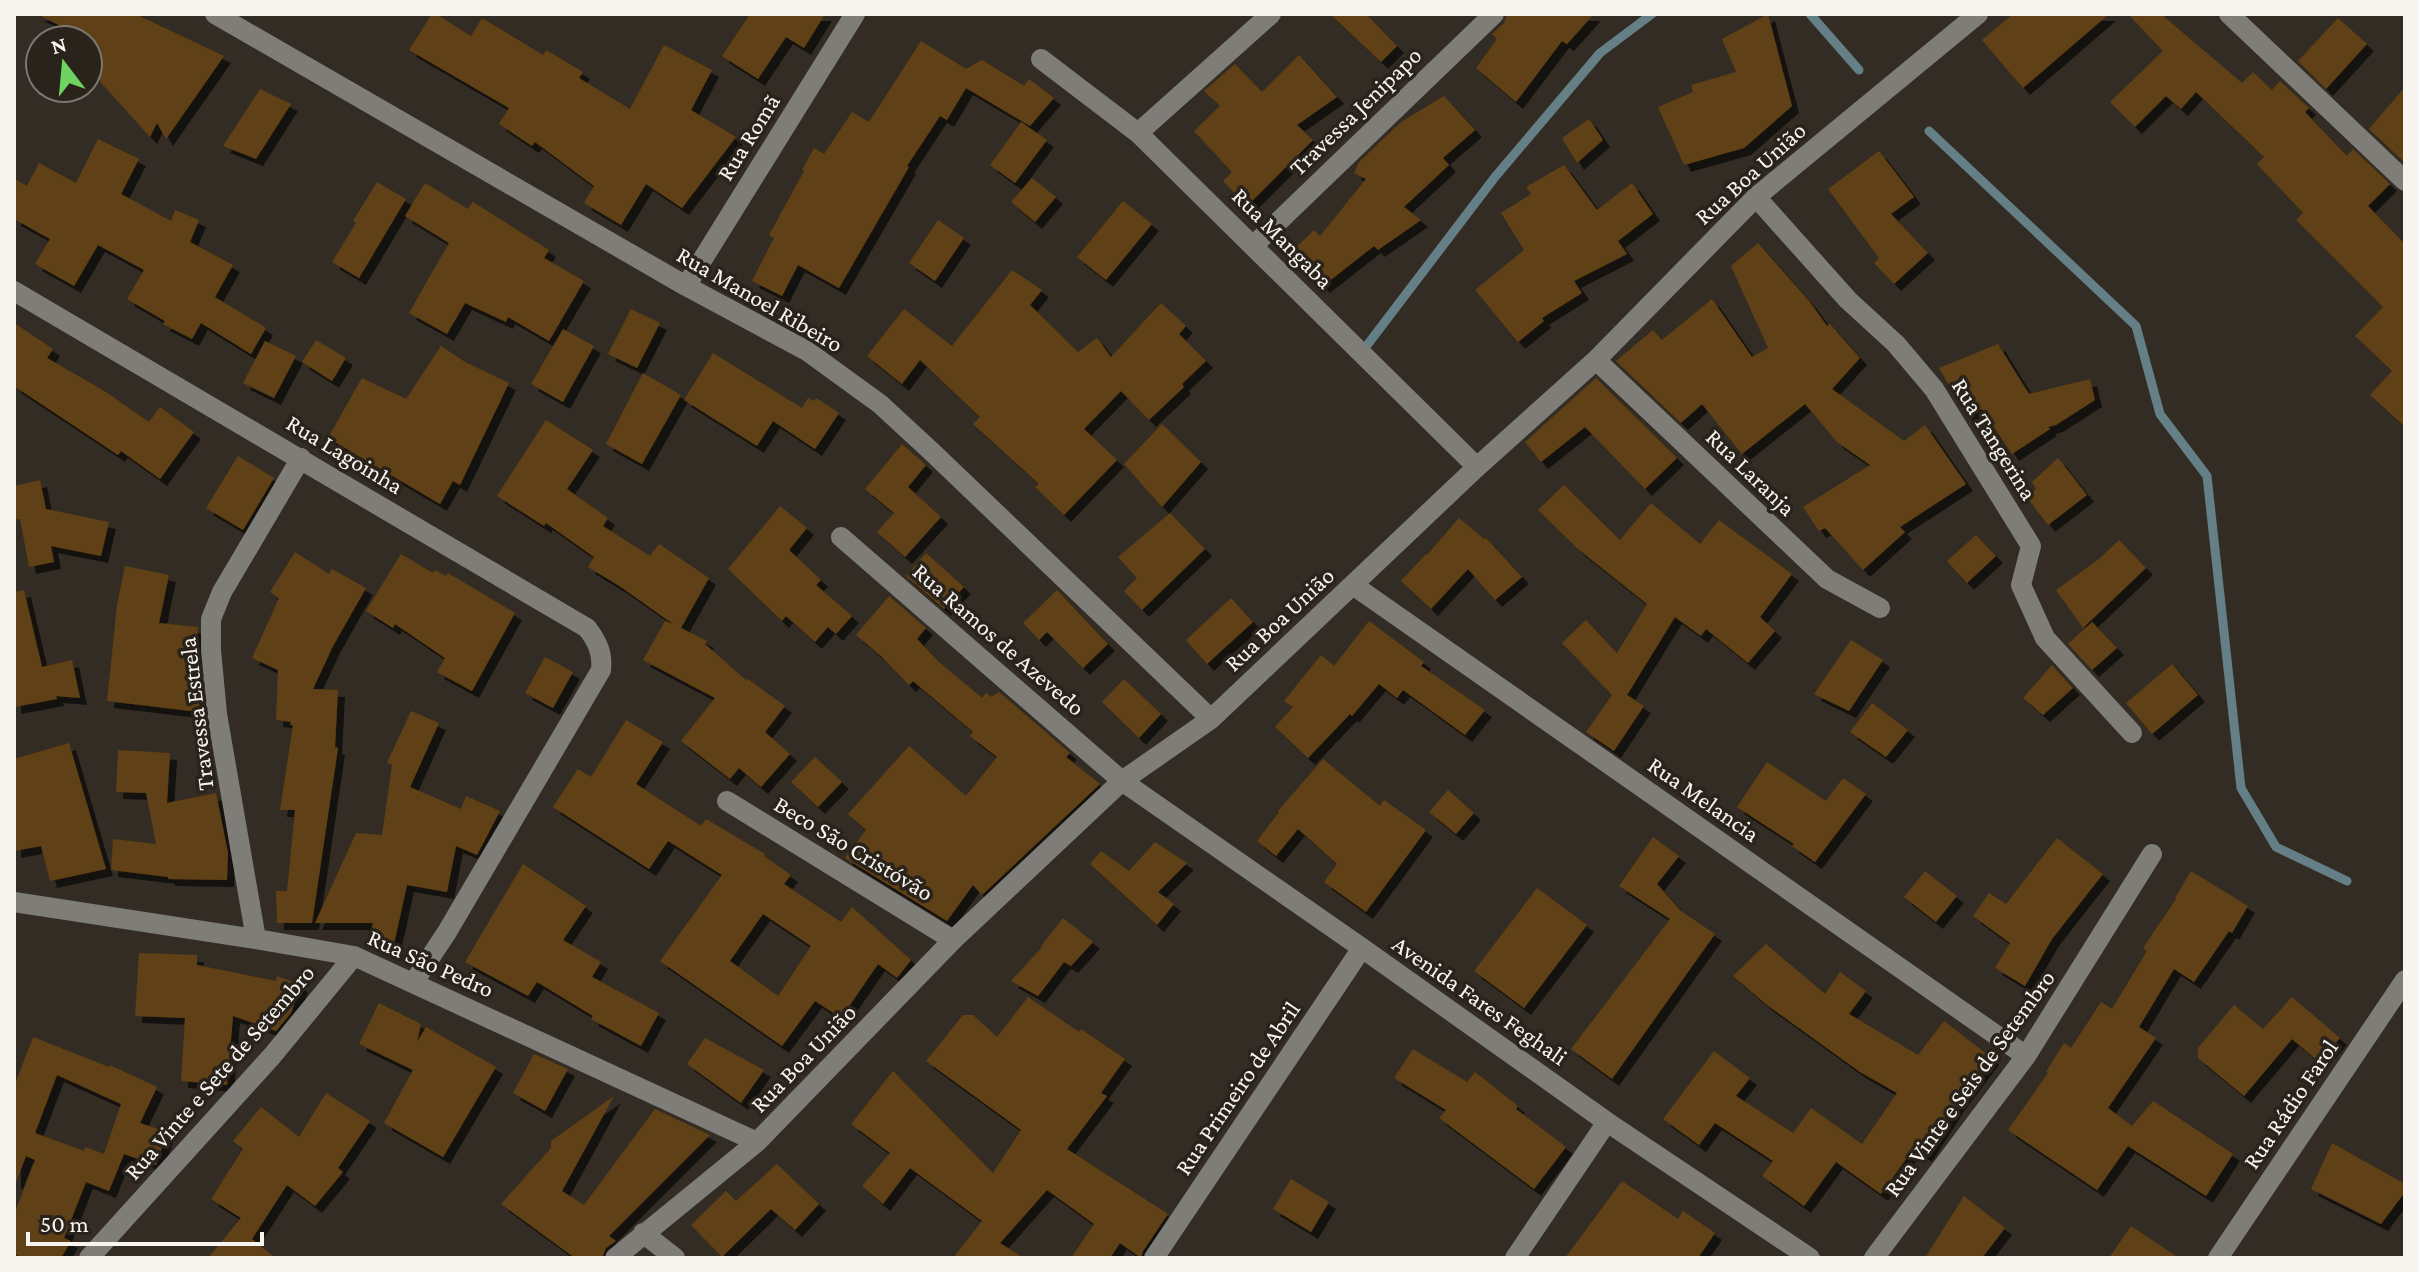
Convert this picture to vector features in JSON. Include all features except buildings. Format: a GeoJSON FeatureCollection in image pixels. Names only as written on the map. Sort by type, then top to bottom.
{"type":"FeatureCollection","features":[{"type":"Feature","properties":{"kind":"street","name":"Rua Manoel Ribeiro"},"geometry":{"type":"LineString","coordinates":[[215,14],[686,286],[807,351],[880,404],[1211,719]]}},
{"type":"Feature","properties":{"kind":"street","name":"Rua Romã"},"geometry":{"type":"LineString","coordinates":[[686,286],[855,14]]}},
{"type":"Feature","properties":{"kind":"street"},"geometry":{"type":"LineString","coordinates":[[1138,133],[1271,14]]}},
{"type":"Feature","properties":{"kind":"street","name":"Travessa Jenipapo"},"geometry":{"type":"LineString","coordinates":[[1253,246],[1494,14]]}},
{"type":"Feature","properties":{"kind":"street","name":"Rua Boa União"},"geometry":{"type":"LineString","coordinates":[[615,1258],[757,1142],[953,940],[1122,781],[1211,719],[1477,467],[1596,360],[1756,197],[1978,14]]}},
{"type":"Feature","properties":{"kind":"street"},"geometry":{"type":"LineString","coordinates":[[2229,14],[2405,181]]}},
{"type":"Feature","properties":{"kind":"street","name":"Rua Mangaba"},"geometry":{"type":"LineString","coordinates":[[1041,59],[1138,133],[1477,467]]}},
{"type":"Feature","properties":{"kind":"street","name":"Rua Tangerina"},"geometry":{"type":"LineString","coordinates":[[1756,197],[1848,300],[1896,344],[1934,389],[2031,546],[2021,585],[2045,638],[2132,733]]}},
{"type":"Feature","properties":{"kind":"street","name":"Rua Lagoinha"},"geometry":{"type":"LineString","coordinates":[[14,291],[587,628],[597,642],[602,659],[601,670],[447,932],[414,982]]}},
{"type":"Feature","properties":{"kind":"street","name":"Rua Laranja"},"geometry":{"type":"LineString","coordinates":[[1596,360],[1827,579],[1880,608]]}},
{"type":"Feature","properties":{"kind":"street","name":"Travessa Estrela"},"geometry":{"type":"LineString","coordinates":[[256,939],[217,714],[211,619],[222,592],[301,458]]}},
{"type":"Feature","properties":{"kind":"street","name":"Rua Ramos de Azevedo"},"geometry":{"type":"LineString","coordinates":[[841,537],[1122,781]]}},
{"type":"Feature","properties":{"kind":"street","name":"Rua Melancia"},"geometry":{"type":"LineString","coordinates":[[1353,585],[2026,1056]]}},
{"type":"Feature","properties":{"kind":"street","name":"Avenida Fares Feghali"},"geometry":{"type":"LineString","coordinates":[[1122,781],[1607,1122],[1810,1258]]}},
{"type":"Feature","properties":{"kind":"street","name":"Beco São Cristóvão"},"geometry":{"type":"LineString","coordinates":[[727,801],[953,940]]}},
{"type":"Feature","properties":{"kind":"street","name":"Rua Vinte e Seis de Setembro"},"geometry":{"type":"LineString","coordinates":[[1874,1258],[2026,1056],[2152,854]]}},
{"type":"Feature","properties":{"kind":"street","name":"Rua São Pedro"},"geometry":{"type":"LineString","coordinates":[[14,902],[354,956],[757,1142]]}},
{"type":"Feature","properties":{"kind":"street","name":"Rua Primeiro de Abril"},"geometry":{"type":"LineString","coordinates":[[1154,1258],[1362,948]]}},
{"type":"Feature","properties":{"kind":"street","name":"Rua Vinte e Sete de Setembro"},"geometry":{"type":"LineString","coordinates":[[89,1258],[272,1056],[354,956]]}},
{"type":"Feature","properties":{"kind":"street","name":"Rua Rádio Farol"},"geometry":{"type":"LineString","coordinates":[[2218,1258],[2405,980]]}},
{"type":"Feature","properties":{"kind":"street"},"geometry":{"type":"LineString","coordinates":[[1515,1258],[1607,1122]]}},
{"type":"Feature","properties":{"kind":"street"},"geometry":{"type":"LineString","coordinates":[[643,1233],[675,1258]]}},
{"type":"Feature","properties":{"kind":"waterway"},"geometry":{"type":"LineString","coordinates":[[1368,344],[1495,177],[1600,53],[1652,14]]}},
{"type":"Feature","properties":{"kind":"waterway"},"geometry":{"type":"LineString","coordinates":[[1810,14],[1859,70]]}},
{"type":"Feature","properties":{"kind":"waterway"},"geometry":{"type":"LineString","coordinates":[[1929,131],[2136,326],[2160,414],[2207,476],[2241,788],[2276,847],[2347,881]]}}]}
